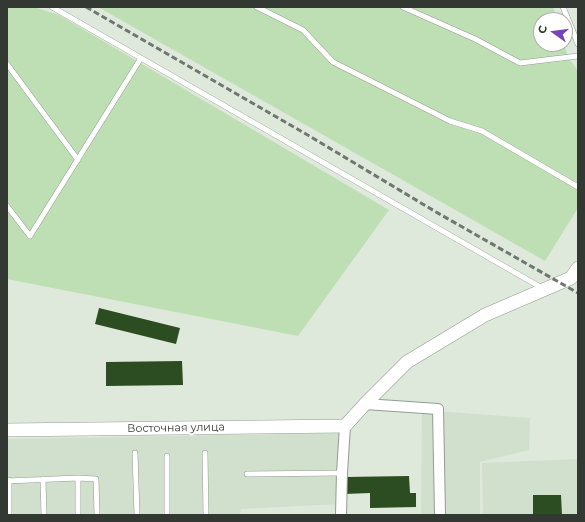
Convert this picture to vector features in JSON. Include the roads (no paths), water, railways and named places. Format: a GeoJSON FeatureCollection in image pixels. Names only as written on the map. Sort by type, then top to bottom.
{"type":"FeatureCollection","features":[{"type":"Feature","properties":{"kind":"street"},"geometry":{"type":"LineString","coordinates":[[341,515],[345,426],[364,404],[407,362],[485,315],[571,278],[578,268]]}},
{"type":"Feature","properties":{"kind":"street"},"geometry":{"type":"LineString","coordinates":[[364,404],[438,409],[440,515]]}},
{"type":"Feature","properties":{"kind":"street","name":"Восточная улица"},"geometry":{"type":"LineString","coordinates":[[7,430],[345,426]]}},
{"type":"Feature","properties":{"kind":"lane"},"geometry":{"type":"LineString","coordinates":[[52,7],[544,289]]}},
{"type":"Feature","properties":{"kind":"lane"},"geometry":{"type":"LineString","coordinates":[[257,7],[303,30],[333,62],[450,121],[482,131],[578,187]]}},
{"type":"Feature","properties":{"kind":"lane"},"geometry":{"type":"LineString","coordinates":[[403,7],[475,38],[520,63],[578,56]]}},
{"type":"Feature","properties":{"kind":"lane"},"geometry":{"type":"LineString","coordinates":[[563,7],[578,44]]}},
{"type":"Feature","properties":{"kind":"lane"},"geometry":{"type":"LineString","coordinates":[[7,206],[30,236],[141,58]]}},
{"type":"Feature","properties":{"kind":"lane"},"geometry":{"type":"LineString","coordinates":[[7,64],[78,160]]}},
{"type":"Feature","properties":{"kind":"lane"},"geometry":{"type":"LineString","coordinates":[[135,453],[137,515]]}},
{"type":"Feature","properties":{"kind":"lane"},"geometry":{"type":"LineString","coordinates":[[205,453],[206,515]]}},
{"type":"Feature","properties":{"kind":"lane"},"geometry":{"type":"LineString","coordinates":[[167,456],[167,515]]}},
{"type":"Feature","properties":{"kind":"lane"},"geometry":{"type":"LineString","coordinates":[[247,474],[342,473]]}},
{"type":"Feature","properties":{"kind":"lane"},"geometry":{"type":"LineString","coordinates":[[78,478],[78,515]]}},
{"type":"Feature","properties":{"kind":"lane"},"geometry":{"type":"LineString","coordinates":[[9,515],[8,480],[78,478],[96,479],[97,515]]}},
{"type":"Feature","properties":{"kind":"lane"},"geometry":{"type":"LineString","coordinates":[[44,479],[44,515]]}},
{"type":"Feature","properties":{"kind":"railway"},"geometry":{"type":"LineString","coordinates":[[86,7],[311,137],[436,212],[578,293]]}}]}
